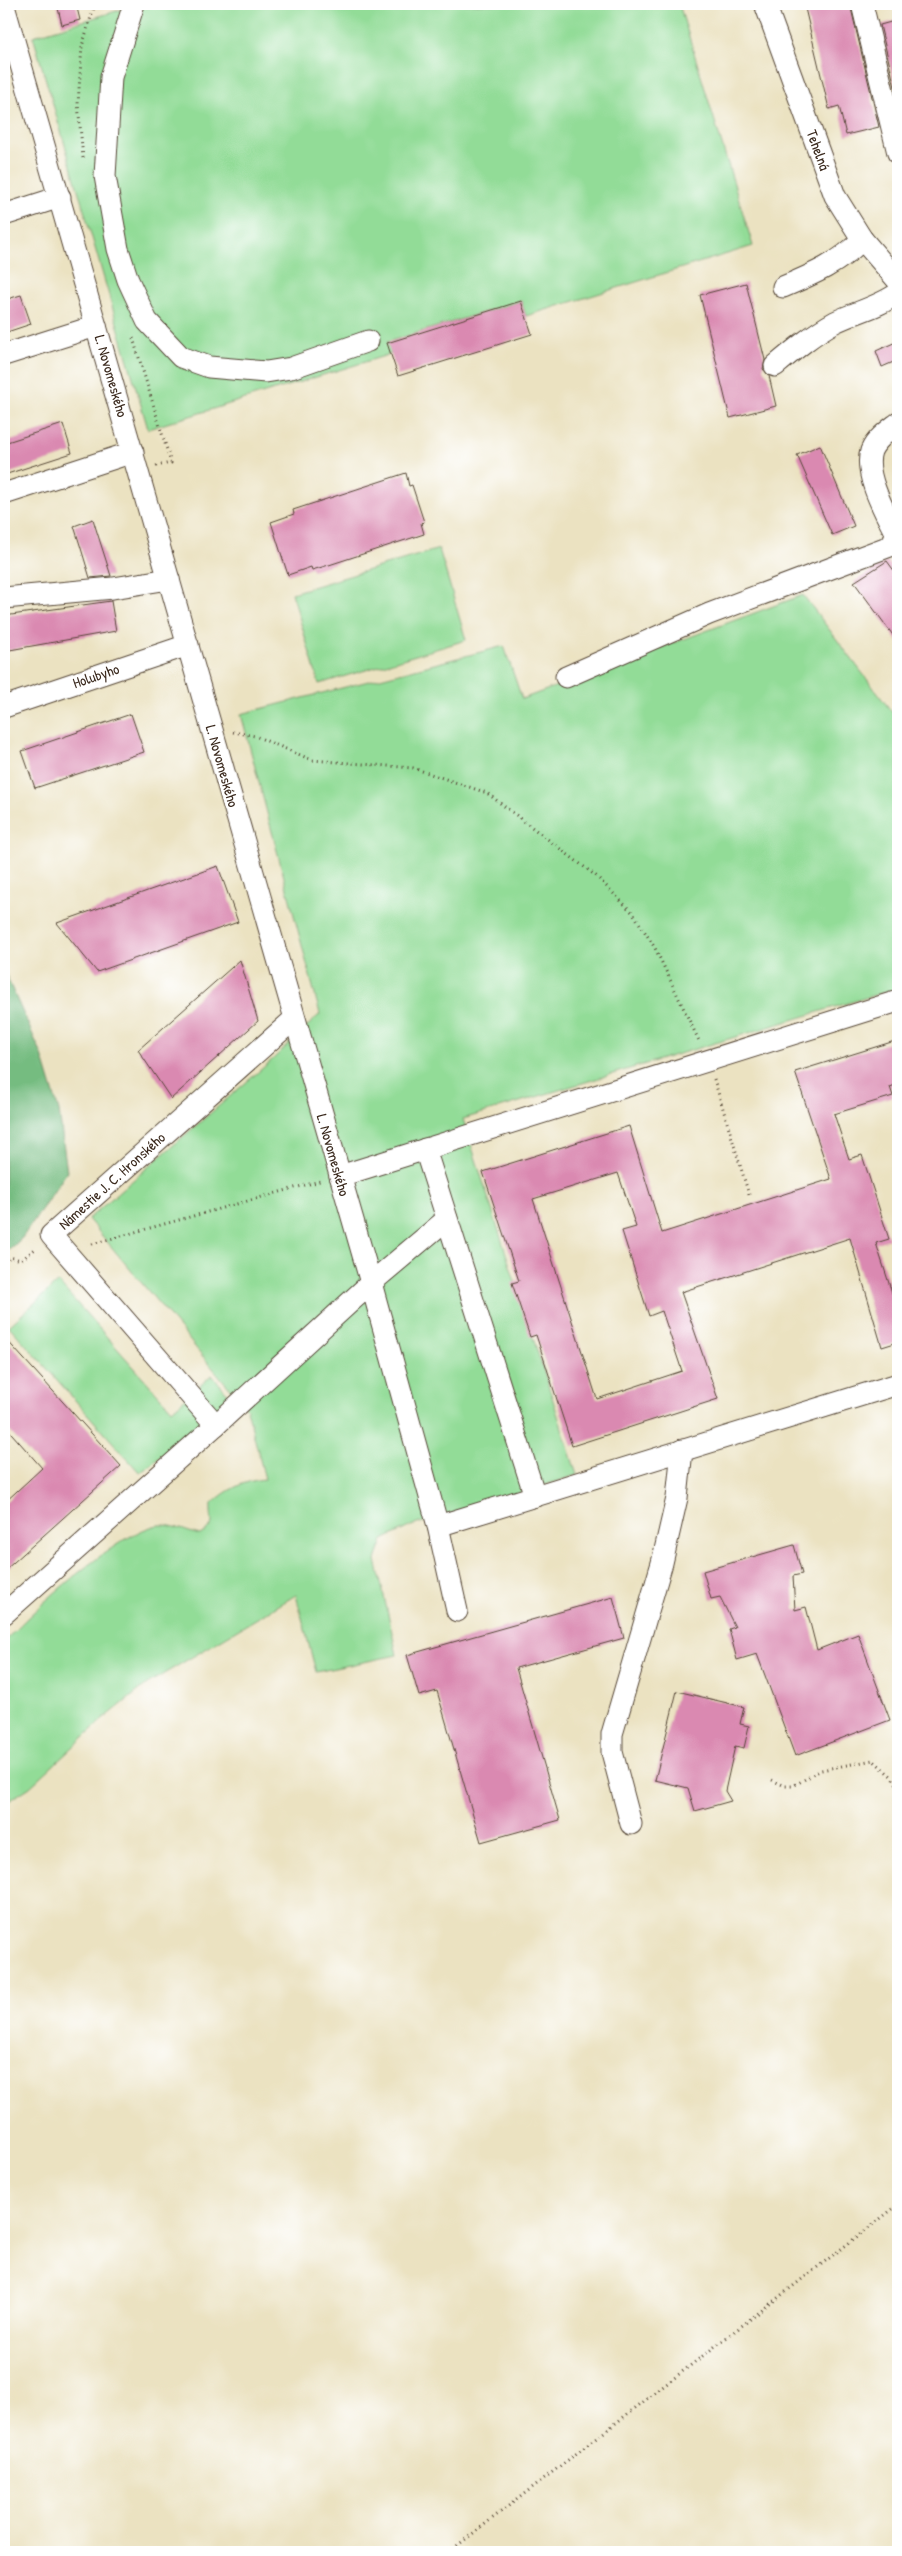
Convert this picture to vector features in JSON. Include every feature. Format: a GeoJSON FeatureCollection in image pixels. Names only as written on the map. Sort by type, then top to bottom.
{"type":"FeatureCollection","features":[{"type":"Feature","properties":{"kind":"street"},"geometry":{"type":"LineString","coordinates":[[134,4],[111,77],[105,176],[118,249],[128,280],[148,320],[181,357],[209,367],[266,372],[291,368],[368,341]]}},
{"type":"Feature","properties":{"kind":"street","name":"Tehelná"},"geometry":{"type":"LineString","coordinates":[[764,4],[835,196],[862,238],[898,281]]}},
{"type":"Feature","properties":{"kind":"street"},"geometry":{"type":"LineString","coordinates":[[862,4],[898,153]]}},
{"type":"Feature","properties":{"kind":"street","name":"L. Novomeského"},"geometry":{"type":"LineString","coordinates":[[4,6],[13,75],[60,197],[293,1020],[340,1176],[438,1526],[457,1611]]}},
{"type":"Feature","properties":{"kind":"street"},"geometry":{"type":"LineString","coordinates":[[4,215],[60,197]]}},
{"type":"Feature","properties":{"kind":"street"},"geometry":{"type":"LineString","coordinates":[[783,287],[814,274],[851,252],[862,238]]}},
{"type":"Feature","properties":{"kind":"street"},"geometry":{"type":"LineString","coordinates":[[775,366],[802,343],[834,322],[890,299],[898,293]]}},
{"type":"Feature","properties":{"kind":"street"},"geometry":{"type":"LineString","coordinates":[[4,356],[96,326]]}},
{"type":"Feature","properties":{"kind":"street"},"geometry":{"type":"LineString","coordinates":[[898,423],[884,434],[872,450],[869,469],[898,538]]}},
{"type":"Feature","properties":{"kind":"street"},"geometry":{"type":"LineString","coordinates":[[4,494],[133,452]]}},
{"type":"Feature","properties":{"kind":"street"},"geometry":{"type":"LineString","coordinates":[[566,677],[709,614],[898,544]]}},
{"type":"Feature","properties":{"kind":"street"},"geometry":{"type":"LineString","coordinates":[[4,598],[113,588],[169,579]]}},
{"type":"Feature","properties":{"kind":"street","name":"Holubyho"},"geometry":{"type":"LineString","coordinates":[[4,707],[188,645]]}},
{"type":"Feature","properties":{"kind":"street"},"geometry":{"type":"LineString","coordinates":[[340,1176],[898,1001]]}},
{"type":"Feature","properties":{"kind":"street","name":"Námestie J. C. Hronského"},"geometry":{"type":"LineString","coordinates":[[216,1425],[51,1235],[293,1020]]}},
{"type":"Feature","properties":{"kind":"street"},"geometry":{"type":"LineString","coordinates":[[425,1148],[535,1496]]}},
{"type":"Feature","properties":{"kind":"street"},"geometry":{"type":"LineString","coordinates":[[4,1614],[216,1425],[370,1283],[447,1219]]}},
{"type":"Feature","properties":{"kind":"street"},"geometry":{"type":"LineString","coordinates":[[438,1526],[898,1384]]}},
{"type":"Feature","properties":{"kind":"street"},"geometry":{"type":"LineString","coordinates":[[631,1824],[612,1752],[612,1734],[662,1563],[677,1498],[682,1450]]}},
{"type":"Feature","properties":{"kind":"path"},"geometry":{"type":"LineString","coordinates":[[228,730],[255,736],[312,760],[413,768],[487,793],[596,876],[633,913],[655,948]]}},
{"type":"Feature","properties":{"kind":"path"},"geometry":{"type":"LineString","coordinates":[[92,1244],[340,1176]]}},
{"type":"Feature","properties":{"kind":"path"},"geometry":{"type":"LineString","coordinates":[[4,1256],[21,1260],[51,1235]]}},
{"type":"Feature","properties":{"kind":"path"},"geometry":{"type":"LineString","coordinates":[[4,1262],[10,1257]]}},
{"type":"Feature","properties":{"kind":"path"},"geometry":{"type":"LineString","coordinates":[[772,1780],[785,1786],[793,1786],[821,1770],[873,1760],[891,1776],[898,1787]]}},
{"type":"Feature","properties":{"kind":"path"},"geometry":{"type":"LineString","coordinates":[[449,2552],[898,2205]]}},
{"type":"Feature","properties":{"kind":"green space"},"geometry":{"type":"Polygon","coordinates":[[[140,4],[679,4],[753,246],[526,316],[521,301],[387,342],[391,354],[148,429],[33,36],[140,4]]]}},
{"type":"Feature","properties":{"kind":"green space"},"geometry":{"type":"Polygon","coordinates":[[[439,549],[466,640],[319,684],[292,593],[439,549]]]}},
{"type":"Feature","properties":{"kind":"green space"},"geometry":{"type":"Polygon","coordinates":[[[803,595],[898,720],[898,988],[463,1119],[577,1475],[411,1526],[383,1540],[376,1560],[397,1655],[316,1672],[296,1595],[147,1684],[100,1722],[30,1787],[4,1804],[4,1642],[54,1593],[122,1541],[142,1530],[159,1525],[174,1527],[200,1535],[212,1523],[211,1505],[229,1490],[243,1484],[265,1479],[247,1409],[88,1219],[272,1060],[320,1014],[241,714],[504,646],[522,699],[803,595]]]}},
{"type":"Feature","properties":{"kind":"green space"},"geometry":{"type":"Polygon","coordinates":[[[4,971],[42,1055],[59,1111],[67,1172],[22,1238],[8,1251],[4,1249],[4,971]]]}},
{"type":"Feature","properties":{"kind":"green space"},"geometry":{"type":"Polygon","coordinates":[[[58,1282],[172,1410],[212,1375],[233,1400],[140,1473],[9,1326],[58,1282]]]}},
{"type":"Feature","properties":{"kind":"building"},"geometry":{"type":"Polygon","coordinates":[[[57,4],[76,4],[80,20],[62,25],[57,4]]]}},
{"type":"Feature","properties":{"kind":"building"},"geometry":{"type":"Polygon","coordinates":[[[804,4],[850,4],[879,127],[846,135],[839,106],[829,109],[804,4]]]}},
{"type":"Feature","properties":{"kind":"building"},"geometry":{"type":"Polygon","coordinates":[[[898,20],[898,90],[896,91],[880,25],[898,20]]]}},
{"type":"Feature","properties":{"kind":"building"},"geometry":{"type":"Polygon","coordinates":[[[746,283],[765,360],[763,369],[769,376],[776,406],[730,418],[700,295],[746,283]]]}},
{"type":"Feature","properties":{"kind":"building"},"geometry":{"type":"Polygon","coordinates":[[[21,295],[31,324],[4,333],[4,300],[21,295]]]}},
{"type":"Feature","properties":{"kind":"building"},"geometry":{"type":"Polygon","coordinates":[[[521,301],[532,334],[398,376],[387,343],[521,301]]]}},
{"type":"Feature","properties":{"kind":"building"},"geometry":{"type":"Polygon","coordinates":[[[898,341],[898,360],[882,367],[876,351],[898,341]]]}},
{"type":"Feature","properties":{"kind":"building"},"geometry":{"type":"Polygon","coordinates":[[[63,424],[72,453],[4,475],[4,443],[63,424]]]}},
{"type":"Feature","properties":{"kind":"building"},"geometry":{"type":"Polygon","coordinates":[[[820,445],[854,526],[832,535],[797,455],[820,445]]]}},
{"type":"Feature","properties":{"kind":"building"},"geometry":{"type":"Polygon","coordinates":[[[406,473],[409,486],[412,485],[424,522],[421,523],[424,534],[329,565],[312,570],[311,567],[288,575],[271,522],[294,514],[293,510],[406,473]]]}},
{"type":"Feature","properties":{"kind":"building"},"geometry":{"type":"Polygon","coordinates":[[[93,519],[111,576],[90,578],[74,526],[93,519]]]}},
{"type":"Feature","properties":{"kind":"building"},"geometry":{"type":"Polygon","coordinates":[[[887,561],[898,576],[898,642],[854,582],[887,561]]]}},
{"type":"Feature","properties":{"kind":"building"},"geometry":{"type":"Polygon","coordinates":[[[111,601],[116,631],[4,651],[4,616],[111,601]]]}},
{"type":"Feature","properties":{"kind":"building"},"geometry":{"type":"Polygon","coordinates":[[[131,714],[144,752],[35,788],[22,751],[131,714]]]}},
{"type":"Feature","properties":{"kind":"building"},"geometry":{"type":"Polygon","coordinates":[[[218,866],[238,922],[97,972],[57,923],[218,866]]]}},
{"type":"Feature","properties":{"kind":"building"},"geometry":{"type":"Polygon","coordinates":[[[240,960],[258,1021],[171,1099],[138,1050],[240,960]]]}},
{"type":"Feature","properties":{"kind":"building"},"geometry":{"type":"Polygon","coordinates":[[[898,1040],[898,1084],[890,1087],[893,1096],[834,1114],[849,1159],[862,1155],[889,1239],[876,1243],[895,1302],[898,1301],[898,1342],[882,1347],[850,1238],[681,1292],[718,1399],[572,1446],[536,1335],[530,1337],[512,1283],[519,1281],[483,1172],[629,1126],[662,1233],[831,1179],[795,1072],[898,1040]],[[618,1173],[533,1199],[597,1399],[682,1371],[662,1311],[649,1316],[622,1231],[636,1227],[618,1173]]]}},
{"type":"Feature","properties":{"kind":"building"},"geometry":{"type":"Polygon","coordinates":[[[4,1337],[121,1466],[4,1571],[4,1503],[42,1468],[4,1425],[4,1337]]]}},
{"type":"Feature","properties":{"kind":"building"},"geometry":{"type":"Polygon","coordinates":[[[794,1545],[802,1574],[793,1576],[795,1610],[806,1607],[817,1650],[858,1634],[890,1720],[795,1756],[757,1654],[737,1660],[729,1629],[735,1627],[720,1597],[711,1599],[703,1571],[794,1545]]]}},
{"type":"Feature","properties":{"kind":"building"},"geometry":{"type":"Polygon","coordinates":[[[613,1597],[624,1638],[516,1668],[560,1820],[481,1842],[437,1691],[419,1696],[407,1655],[613,1597]]]}},
{"type":"Feature","properties":{"kind":"building"},"geometry":{"type":"Polygon","coordinates":[[[677,1691],[744,1707],[740,1724],[749,1726],[744,1748],[735,1746],[725,1791],[731,1801],[695,1811],[688,1788],[655,1780],[677,1691]]]}}]}
